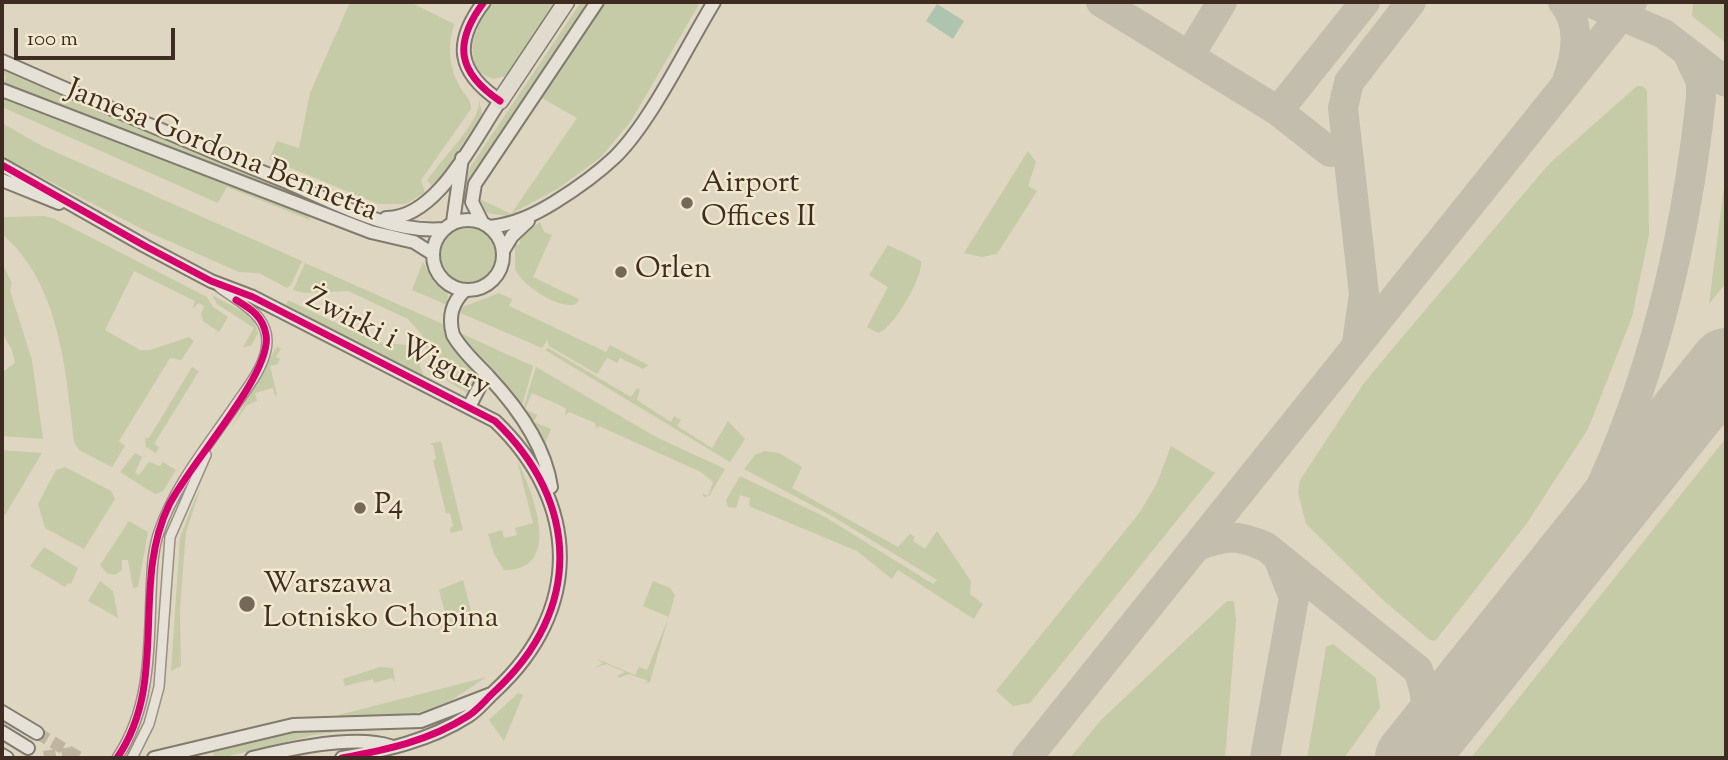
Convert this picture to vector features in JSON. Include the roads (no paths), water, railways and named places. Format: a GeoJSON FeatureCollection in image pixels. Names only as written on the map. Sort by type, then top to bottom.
{"type":"FeatureCollection","features":[{"type":"Feature","properties":{"kind":"highway"},"geometry":{"type":"LineString","coordinates":[[500,101],[566,2]]}},
{"type":"Feature","properties":{"kind":"street"},"geometry":{"type":"LineString","coordinates":[[376,218],[402,217],[416,212],[437,194],[500,101],[472,78],[464,56],[466,32],[484,2]]}},
{"type":"Feature","properties":{"kind":"street"},"geometry":{"type":"LineString","coordinates":[[537,214],[514,223],[486,224],[467,219],[449,226],[435,242],[433,254],[442,278],[465,290],[481,287],[492,281],[502,266],[503,251],[498,234],[486,224],[471,202],[473,187],[597,2]]}},
{"type":"Feature","properties":{"kind":"street"},"geometry":{"type":"LineString","coordinates":[[503,251],[512,236],[537,214],[579,187],[616,156],[646,115],[714,2]]}},
{"type":"Feature","properties":{"kind":"street","name":"Jamesa Gordona Bennetta"},"geometry":{"type":"LineString","coordinates":[[2,61],[172,136],[376,218],[430,230],[449,226]]}},
{"type":"Feature","properties":{"kind":"street","name":"Jamesa Gordona Bennetta"},"geometry":{"type":"LineString","coordinates":[[2,90],[372,233],[414,242],[433,254]]}},
{"type":"Feature","properties":{"kind":"street"},"geometry":{"type":"LineString","coordinates":[[449,226],[461,158]]}},
{"type":"Feature","properties":{"kind":"street","name":"Żwirki i Wigury"},"geometry":{"type":"LineString","coordinates":[[2,166],[211,281],[253,297],[495,421],[516,441],[552,501],[559,563],[550,612],[534,648],[482,706],[455,724],[420,740],[342,758]]}},
{"type":"Feature","properties":{"kind":"street"},"geometry":{"type":"LineString","coordinates":[[2,180],[91,217]]}},
{"type":"Feature","properties":{"kind":"street"},"geometry":{"type":"LineString","coordinates":[[117,758],[134,727],[145,687],[153,562],[158,536],[169,506],[261,363],[267,336],[255,312],[211,281]]}},
{"type":"Feature","properties":{"kind":"street"},"geometry":{"type":"LineString","coordinates":[[465,290],[453,305],[452,328],[458,343],[511,402],[534,438],[545,462],[552,501]]}},
{"type":"Feature","properties":{"kind":"street"},"geometry":{"type":"LineString","coordinates":[[469,407],[486,374]]}},
{"type":"Feature","properties":{"kind":"street"},"geometry":{"type":"LineString","coordinates":[[132,758],[149,724],[159,687],[170,537],[218,430]]}},
{"type":"Feature","properties":{"kind":"street","name":"Żwirki i Wigury"},"geometry":{"type":"LineString","coordinates":[[154,758],[274,729],[313,723],[404,723],[440,716],[492,694]]}},
{"type":"Feature","properties":{"kind":"street"},"geometry":{"type":"LineString","coordinates":[[2,712],[37,733]]}},
{"type":"Feature","properties":{"kind":"street"},"geometry":{"type":"LineString","coordinates":[[2,732],[28,748]]}},
{"type":"Feature","properties":{"kind":"street","name":"Żwirki i Wigury"},"geometry":{"type":"LineString","coordinates":[[252,758],[298,747],[371,742],[394,747]]}},
{"type":"Feature","properties":{"kind":"street"},"geometry":{"type":"LineString","coordinates":[[2,755],[7,758]]}},
{"type":"Feature","properties":{"kind":"tunnel"},"geometry":{"type":"LineString","coordinates":[[37,733],[80,758]]}},
{"type":"Feature","properties":{"kind":"tunnel"},"geometry":{"type":"LineString","coordinates":[[44,757],[72,753]]}},
{"type":"Feature","properties":{"kind":"place","name":"Airport Offices II"},"geometry":{"type":"Point","coordinates":[687,203]}},
{"type":"Feature","properties":{"kind":"place","name":"Orlen"},"geometry":{"type":"Point","coordinates":[621,272]}},
{"type":"Feature","properties":{"kind":"place","name":"P4"},"geometry":{"type":"Point","coordinates":[360,508]}},
{"type":"Feature","properties":{"kind":"place","name":"Warszawa Lotnisko Chopina"},"geometry":{"type":"Point","coordinates":[247,604]}}]}
